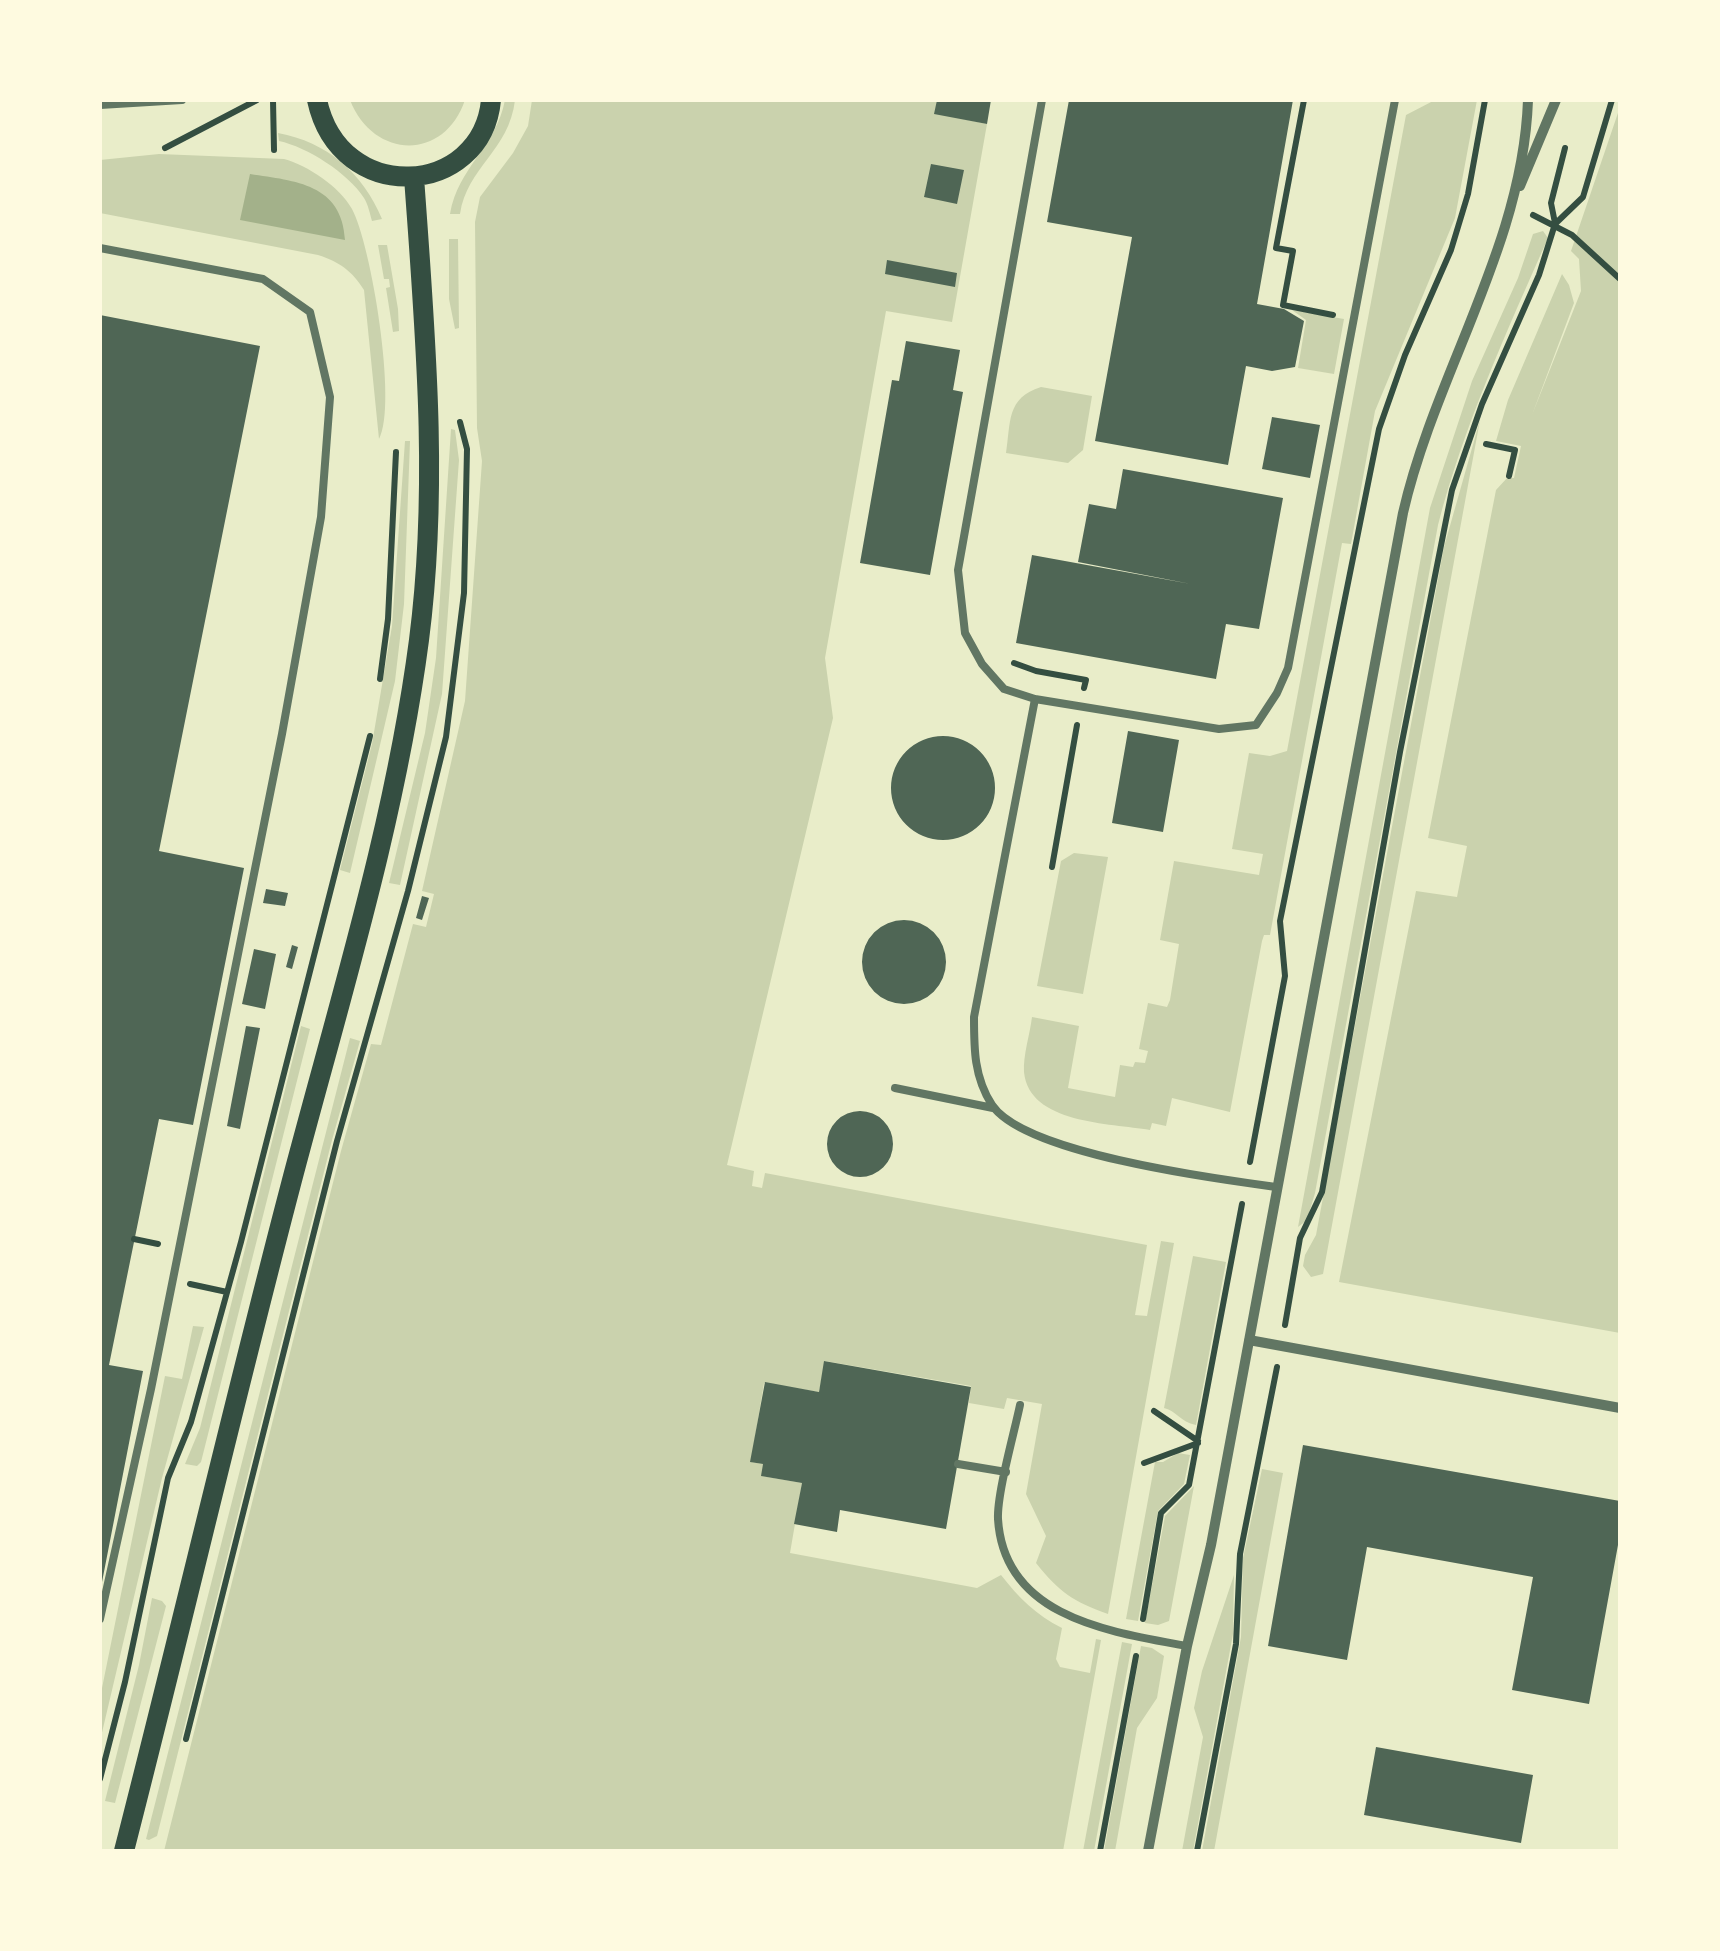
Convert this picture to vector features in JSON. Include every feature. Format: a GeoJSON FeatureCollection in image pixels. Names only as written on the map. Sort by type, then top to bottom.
{"type":"FeatureCollection","features":[{"type":"Feature","properties":{"kind":"main road"},"geometry":{"type":"LineString","coordinates":[[317,100],[322,122],[337,147],[359,165],[386,176],[414,177],[440,170],[463,156],[480,135],[491,100]]}},
{"type":"Feature","properties":{"kind":"main road"},"geometry":{"type":"LineString","coordinates":[[124,1851],[288,1192],[368,889],[420,640],[430,419],[414,177]]}},
{"type":"Feature","properties":{"kind":"street"},"geometry":{"type":"LineString","coordinates":[[1512,206],[1526,141],[1528,100]]}},
{"type":"Feature","properties":{"kind":"street"},"geometry":{"type":"LineString","coordinates":[[1148,1851],[1187,1646],[1211,1545],[1410,480],[1512,206],[1556,100]]}},
{"type":"Feature","properties":{"kind":"street"},"geometry":{"type":"LineString","coordinates":[[1248,1340],[1620,1408]]}},
{"type":"Feature","properties":{"kind":"lane"},"geometry":{"type":"LineString","coordinates":[[100,105],[182,100]]}},
{"type":"Feature","properties":{"kind":"lane"},"geometry":{"type":"LineString","coordinates":[[1042,100],[958,570],[965,632],[982,664],[1004,689],[1035,699],[1219,729],[1256,725],[1288,668],[1395,100]]}},
{"type":"Feature","properties":{"kind":"lane"},"geometry":{"type":"LineString","coordinates":[[100,248],[264,279],[310,312],[330,397],[321,517],[282,734],[100,1620]]}},
{"type":"Feature","properties":{"kind":"lane"},"geometry":{"type":"LineString","coordinates":[[994,1108],[975,1068],[974,1017],[1035,699]]}},
{"type":"Feature","properties":{"kind":"lane"},"geometry":{"type":"LineString","coordinates":[[895,1088],[994,1108],[1026,1132],[1092,1154],[1276,1186]]}},
{"type":"Feature","properties":{"kind":"lane"},"geometry":{"type":"LineString","coordinates":[[1020,1405],[998,1516],[1003,1548],[1026,1586],[1057,1611],[1086,1626],[1187,1646]]}},
{"type":"Feature","properties":{"kind":"lane"},"geometry":{"type":"LineString","coordinates":[[958,1464],[1006,1472]]}},
{"type":"Feature","properties":{"kind":"path"},"geometry":{"type":"LineString","coordinates":[[165,148],[257,100]]}},
{"type":"Feature","properties":{"kind":"path"},"geometry":{"type":"LineString","coordinates":[[273,100],[274,150]]}},
{"type":"Feature","properties":{"kind":"path"},"geometry":{"type":"LineString","coordinates":[[1304,100],[1276,248],[1293,251],[1283,306],[1354,318]]}},
{"type":"Feature","properties":{"kind":"path"},"geometry":{"type":"LineString","coordinates":[[1280,922],[1380,429],[1405,354],[1451,250],[1468,194],[1485,100]]}},
{"type":"Feature","properties":{"kind":"path"},"geometry":{"type":"LineString","coordinates":[[1555,224],[1583,197],[1612,100]]}},
{"type":"Feature","properties":{"kind":"path"},"geometry":{"type":"LineString","coordinates":[[1197,1851],[1236,1644],[1240,1554],[1300,1238],[1322,1192],[1400,752],[1452,490],[1482,404],[1539,276],[1555,224],[1551,203],[1569,133]]}},
{"type":"Feature","properties":{"kind":"path"},"geometry":{"type":"LineString","coordinates":[[1512,206],[1572,235],[1620,279]]}},
{"type":"Feature","properties":{"kind":"path"},"geometry":{"type":"LineString","coordinates":[[1486,444],[1515,450],[1509,476]]}},
{"type":"Feature","properties":{"kind":"path"},"geometry":{"type":"LineString","coordinates":[[379,685],[388,619],[396,448]]}},
{"type":"Feature","properties":{"kind":"path"},"geometry":{"type":"LineString","coordinates":[[1004,656],[1036,671],[1086,680],[1052,867]]}},
{"type":"Feature","properties":{"kind":"path"},"geometry":{"type":"LineString","coordinates":[[100,1780],[126,1682],[168,1478],[190,1422],[227,1292],[371,733]]}},
{"type":"Feature","properties":{"kind":"path"},"geometry":{"type":"LineString","coordinates":[[182,1754],[337,1141],[366,1041]]}},
{"type":"Feature","properties":{"kind":"path"},"geometry":{"type":"LineString","coordinates":[[189,1284],[227,1292]]}},
{"type":"Feature","properties":{"kind":"path"},"geometry":{"type":"LineString","coordinates":[[1144,1463],[1199,1442],[1154,1411]]}},
{"type":"Feature","properties":{"kind":"shaded area"},"geometry":{"type":"Polygon","coordinates":[[[350,100],[465,100],[455,120],[441,134],[425,143],[408,145],[375,134],[350,100]]]}},
{"type":"Feature","properties":{"kind":"shaded area"},"geometry":{"type":"Polygon","coordinates":[[[505,100],[515,100],[505,133],[471,184],[460,214],[450,214],[461,183],[494,131],[505,100]]]}},
{"type":"Feature","properties":{"kind":"shaded area"},"geometry":{"type":"Polygon","coordinates":[[[532,100],[937,100],[935,113],[987,124],[952,322],[886,311],[825,658],[833,718],[727,1165],[754,1171],[752,1186],[762,1188],[765,1173],[1147,1245],[1135,1315],[1147,1316],[1161,1241],[1174,1243],[1108,1614],[1068,1595],[1036,1563],[1046,1536],[1026,1494],[1042,1404],[1007,1398],[1004,1409],[969,1403],[971,1386],[825,1361],[819,1392],[764,1383],[751,1462],[763,1464],[762,1476],[802,1483],[790,1553],[977,1588],[1001,1575],[1028,1605],[1062,1628],[1056,1659],[1060,1667],[1090,1673],[1096,1639],[1101,1640],[1063,1851],[164,1851],[371,1044],[381,1045],[413,924],[426,927],[434,894],[422,891],[465,701],[482,461],[477,428],[475,222],[480,197],[528,126],[532,100]]]}},
{"type":"Feature","properties":{"kind":"shaded area"},"geometry":{"type":"Polygon","coordinates":[[[1435,100],[1477,100],[1455,218],[1375,411],[1351,544],[1342,543],[1270,935],[1264,935],[1262,941],[1230,1112],[1172,1098],[1166,1126],[1152,1123],[1150,1130],[1074,1118],[1040,1102],[1029,1089],[1024,1072],[1032,1017],[1079,1026],[1068,1088],[1115,1097],[1120,1065],[1133,1067],[1135,1062],[1145,1063],[1148,1051],[1139,1049],[1148,1003],[1167,1007],[1170,1000],[1179,944],[1160,940],[1174,861],[1259,875],[1263,854],[1232,849],[1249,753],[1270,756],[1287,751],[1406,115],[1435,100]]]}},
{"type":"Feature","properties":{"kind":"shaded area"},"geometry":{"type":"Polygon","coordinates":[[[1620,107],[1620,1333],[1339,1282],[1416,891],[1457,897],[1467,846],[1428,838],[1496,490],[1507,478],[1514,478],[1521,446],[1496,441],[1508,400],[1562,274],[1574,303],[1532,415],[1581,291],[1579,259],[1571,251],[1620,107]]]}},
{"type":"Feature","properties":{"kind":"shaded area"},"geometry":{"type":"Polygon","coordinates":[[[278,133],[312,144],[341,162],[365,187],[382,219],[372,221],[364,198],[337,171],[302,149],[279,141],[278,133]]]}},
{"type":"Feature","properties":{"kind":"shaded area"},"geometry":{"type":"Polygon","coordinates":[[[159,154],[284,159],[322,178],[347,201],[367,255],[380,324],[385,394],[379,439],[364,290],[345,268],[318,255],[100,213],[100,160],[159,154]]]}},
{"type":"Feature","properties":{"kind":"shaded area"},"geometry":{"type":"Polygon","coordinates":[[[250,174],[299,183],[326,196],[342,221],[345,240],[240,220],[250,174]]]}},
{"type":"Feature","properties":{"kind":"shaded area"},"geometry":{"type":"Polygon","coordinates":[[[1543,231],[1548,238],[1473,415],[1438,525],[1315,1193],[1307,1220],[1298,1227],[1430,508],[1472,381],[1518,278],[1533,234],[1543,231]]]}},
{"type":"Feature","properties":{"kind":"shaded area"},"geometry":{"type":"Polygon","coordinates":[[[449,239],[458,239],[459,328],[455,329],[449,299],[449,239]]]}},
{"type":"Feature","properties":{"kind":"shaded area"},"geometry":{"type":"Polygon","coordinates":[[[378,245],[387,245],[399,331],[393,332],[386,288],[390,287],[389,279],[384,279],[378,245]]]}},
{"type":"Feature","properties":{"kind":"shaded area"},"geometry":{"type":"Polygon","coordinates":[[[1292,310],[1344,319],[1334,374],[1298,368],[1306,320],[1292,310]]]}},
{"type":"Feature","properties":{"kind":"shaded area"},"geometry":{"type":"Polygon","coordinates":[[[1041,387],[1092,396],[1083,450],[1068,463],[1006,453],[1012,412],[1021,398],[1041,387]]]}},
{"type":"Feature","properties":{"kind":"shaded area"},"geometry":{"type":"Polygon","coordinates":[[[1480,420],[1323,1274],[1311,1277],[1303,1266],[1305,1255],[1316,1235],[1444,547],[1480,420]]]}},
{"type":"Feature","properties":{"kind":"shaded area"},"geometry":{"type":"Polygon","coordinates":[[[451,429],[455,430],[459,460],[442,694],[400,885],[389,883],[425,733],[436,658],[451,429]]]}},
{"type":"Feature","properties":{"kind":"shaded area"},"geometry":{"type":"Polygon","coordinates":[[[405,441],[410,441],[404,604],[395,681],[350,873],[340,870],[372,744],[392,626],[405,441]]]}},
{"type":"Feature","properties":{"kind":"shaded area"},"geometry":{"type":"Polygon","coordinates":[[[1074,853],[1108,857],[1083,994],[1037,986],[1061,861],[1074,853]]]}},
{"type":"Feature","properties":{"kind":"shaded area"},"geometry":{"type":"Polygon","coordinates":[[[301,1026],[310,1029],[201,1462],[197,1466],[185,1464],[200,1428],[301,1026]]]}},
{"type":"Feature","properties":{"kind":"shaded area"},"geometry":{"type":"Polygon","coordinates":[[[350,1038],[360,1041],[157,1836],[149,1840],[146,1839],[350,1038]]]}},
{"type":"Feature","properties":{"kind":"shaded area"},"geometry":{"type":"Polygon","coordinates":[[[1193,1256],[1226,1262],[1196,1425],[1164,1408],[1193,1256]]]}},
{"type":"Feature","properties":{"kind":"shaded area"},"geometry":{"type":"Polygon","coordinates":[[[193,1326],[204,1327],[162,1478],[100,1741],[100,1698],[165,1376],[182,1379],[193,1326]]]}},
{"type":"Feature","properties":{"kind":"shaded area"},"geometry":{"type":"Polygon","coordinates":[[[1178,1453],[1190,1455],[1184,1484],[1158,1511],[1138,1621],[1126,1619],[1155,1462],[1178,1453]]]}},
{"type":"Feature","properties":{"kind":"shaded area"},"geometry":{"type":"Polygon","coordinates":[[[1262,1469],[1283,1473],[1214,1851],[1202,1851],[1241,1637],[1243,1558],[1262,1469]]]}},
{"type":"Feature","properties":{"kind":"shaded area"},"geometry":{"type":"Polygon","coordinates":[[[1194,1486],[1169,1621],[1158,1625],[1145,1623],[1165,1516],[1194,1486]]]}},
{"type":"Feature","properties":{"kind":"shaded area"},"geometry":{"type":"Polygon","coordinates":[[[1234,1575],[1233,1634],[1193,1851],[1182,1851],[1203,1737],[1194,1708],[1234,1575]]]}},
{"type":"Feature","properties":{"kind":"shaded area"},"geometry":{"type":"Polygon","coordinates":[[[152,1598],[166,1606],[115,1803],[105,1801],[139,1665],[152,1598]]]}},
{"type":"Feature","properties":{"kind":"shaded area"},"geometry":{"type":"Polygon","coordinates":[[[1122,1642],[1132,1644],[1094,1851],[1083,1851],[1122,1642]]]}},
{"type":"Feature","properties":{"kind":"shaded area"},"geometry":{"type":"Polygon","coordinates":[[[1141,1646],[1164,1656],[1157,1698],[1137,1728],[1115,1851],[1104,1851],[1141,1646]]]}},
{"type":"Feature","properties":{"kind":"building"},"geometry":{"type":"Polygon","coordinates":[[[937,100],[991,100],[987,124],[934,114],[937,100]]]}},
{"type":"Feature","properties":{"kind":"building"},"geometry":{"type":"Polygon","coordinates":[[[1069,100],[1293,100],[1257,304],[1284,309],[1304,321],[1295,367],[1272,371],[1246,366],[1228,465],[1095,441],[1132,237],[1047,222],[1069,100]]]}},
{"type":"Feature","properties":{"kind":"building"},"geometry":{"type":"Polygon","coordinates":[[[931,164],[964,170],[957,204],[924,197],[931,164]]]}},
{"type":"Feature","properties":{"kind":"building"},"geometry":{"type":"Polygon","coordinates":[[[887,260],[957,273],[955,287],[885,274],[887,260]]]}},
{"type":"Feature","properties":{"kind":"building"},"geometry":{"type":"Polygon","coordinates":[[[100,315],[260,346],[159,851],[244,868],[193,1125],[159,1119],[109,1365],[143,1371],[102,1582],[100,315]]]}},
{"type":"Feature","properties":{"kind":"building"},"geometry":{"type":"Polygon","coordinates":[[[906,341],[960,350],[953,390],[963,392],[930,575],[860,563],[892,380],[899,381],[906,341]]]}},
{"type":"Feature","properties":{"kind":"building"},"geometry":{"type":"Polygon","coordinates":[[[1272,417],[1320,425],[1310,478],[1262,469],[1272,417]]]}},
{"type":"Feature","properties":{"kind":"building"},"geometry":{"type":"Polygon","coordinates":[[[1123,469],[1283,498],[1259,629],[1226,624],[1216,679],[1016,643],[1032,555],[1191,584],[1078,562],[1089,504],[1116,509],[1123,469]]]}},
{"type":"Feature","properties":{"kind":"building"},"geometry":{"type":"Polygon","coordinates":[[[1128,731],[1179,740],[1163,832],[1112,823],[1128,731]]]}},
{"type":"Feature","properties":{"kind":"building"},"geometry":{"type":"Polygon","coordinates":[[[943,736],[963,740],[980,751],[991,768],[995,788],[991,808],[980,825],[963,836],[943,840],[923,836],[906,825],[895,808],[891,788],[895,768],[906,751],[923,740],[943,736]]]}},
{"type":"Feature","properties":{"kind":"building"},"geometry":{"type":"Polygon","coordinates":[[[266,889],[288,893],[285,906],[263,903],[266,889]]]}},
{"type":"Feature","properties":{"kind":"building"},"geometry":{"type":"Polygon","coordinates":[[[422,896],[429,898],[422,920],[416,918],[422,896]]]}},
{"type":"Feature","properties":{"kind":"building"},"geometry":{"type":"Polygon","coordinates":[[[896,920],[912,920],[928,927],[939,938],[946,962],[943,978],[934,992],[912,1004],[896,1004],[880,997],[869,986],[862,970],[862,954],[869,938],[880,927],[896,920]]]}},
{"type":"Feature","properties":{"kind":"building"},"geometry":{"type":"Polygon","coordinates":[[[292,945],[298,947],[292,969],[286,967],[292,945]]]}},
{"type":"Feature","properties":{"kind":"building"},"geometry":{"type":"Polygon","coordinates":[[[254,949],[276,954],[265,1009],[242,1004],[254,949]]]}},
{"type":"Feature","properties":{"kind":"building"},"geometry":{"type":"Polygon","coordinates":[[[246,1026],[260,1028],[240,1129],[227,1126],[246,1026]]]}},
{"type":"Feature","properties":{"kind":"building"},"geometry":{"type":"Polygon","coordinates":[[[860,1111],[873,1113],[883,1121],[891,1131],[891,1157],[883,1167],[873,1175],[860,1177],[847,1175],[837,1167],[829,1157],[827,1144],[829,1131],[837,1121],[847,1113],[860,1111]]]}},
{"type":"Feature","properties":{"kind":"building"},"geometry":{"type":"Polygon","coordinates":[[[824,1361],[971,1387],[946,1529],[840,1510],[837,1532],[794,1524],[802,1483],[761,1476],[763,1464],[750,1462],[765,1382],[819,1392],[824,1361]]]}},
{"type":"Feature","properties":{"kind":"building"},"geometry":{"type":"Polygon","coordinates":[[[1303,1445],[1620,1501],[1620,1534],[1589,1704],[1512,1690],[1533,1577],[1367,1547],[1347,1660],[1268,1646],[1303,1445]]]}},
{"type":"Feature","properties":{"kind":"building"},"geometry":{"type":"Polygon","coordinates":[[[1376,1747],[1533,1775],[1521,1843],[1364,1815],[1376,1747]]]}}]}
